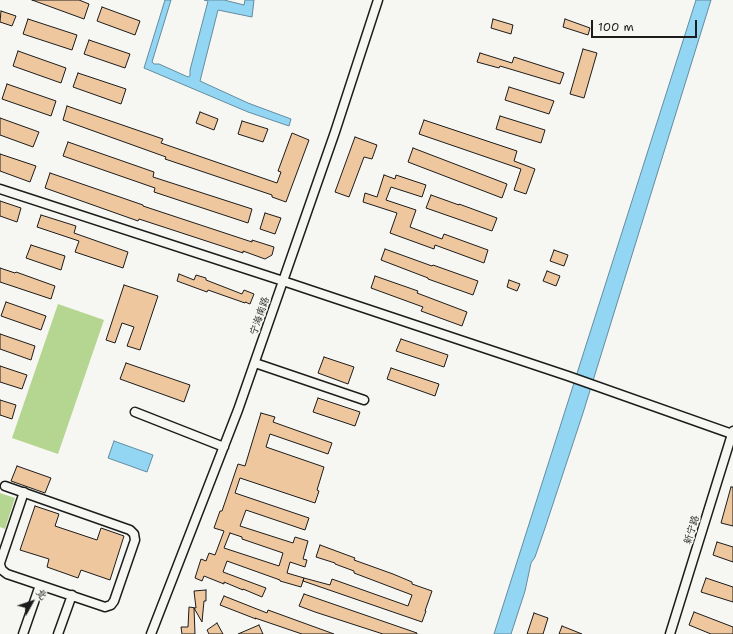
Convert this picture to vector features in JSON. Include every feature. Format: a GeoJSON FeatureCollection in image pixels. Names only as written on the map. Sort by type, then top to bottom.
{"type":"FeatureCollection","features":[{"type":"Feature","properties":{"kind":"street","name":"宁海南路"},"geometry":{"type":"LineString","coordinates":[[151,634],[255,363],[335,132],[378,0]]}},
{"type":"Feature","properties":{"kind":"street"},"geometry":{"type":"LineString","coordinates":[[0,189],[572,377],[733,433]]}},
{"type":"Feature","properties":{"kind":"street"},"geometry":{"type":"LineString","coordinates":[[255,363],[364,400]]}},
{"type":"Feature","properties":{"kind":"street"},"geometry":{"type":"LineString","coordinates":[[135,412],[224,447]]}},
{"type":"Feature","properties":{"kind":"street","name":"新宁路"},"geometry":{"type":"LineString","coordinates":[[670,634],[733,433]]}},
{"type":"Feature","properties":{"kind":"street"},"geometry":{"type":"LineString","coordinates":[[5,486],[24,492],[130,530],[134,534],[135,540],[114,601],[111,605],[105,607],[6,574],[2,570],[0,564],[24,492]]}},
{"type":"Feature","properties":{"kind":"street"},"geometry":{"type":"LineString","coordinates":[[23,634],[40,585]]}},
{"type":"Feature","properties":{"kind":"street"},"geometry":{"type":"LineString","coordinates":[[58,634],[72,596]]}},
{"type":"Feature","properties":{"kind":"green space"},"geometry":{"type":"Polygon","coordinates":[[[58,304],[104,320],[58,454],[12,438],[58,304]]]}},
{"type":"Feature","properties":{"kind":"green space"},"geometry":{"type":"Polygon","coordinates":[[[0,493],[15,498],[5,529],[0,527],[0,493]]]}},
{"type":"Feature","properties":{"kind":"water"},"geometry":{"type":"Polygon","coordinates":[[[165,0],[171,0],[152,62],[188,77],[190,76],[190,70],[208,1],[204,0],[224,0],[244,5],[245,0],[254,0],[252,17],[218,10],[200,81],[248,103],[291,119],[289,126],[248,112],[144,68],[165,0]]]}},
{"type":"Feature","properties":{"kind":"water"},"geometry":{"type":"Polygon","coordinates":[[[696,0],[711,0],[583,413],[535,557],[531,563],[525,591],[511,634],[494,634],[696,0]]]}},
{"type":"Feature","properties":{"kind":"water"},"geometry":{"type":"Polygon","coordinates":[[[114,441],[153,455],[147,472],[108,458],[114,441]]]}},
{"type":"Feature","properties":{"kind":"building"},"geometry":{"type":"Polygon","coordinates":[[[32,0],[79,0],[89,4],[84,19],[32,0]]]}},
{"type":"Feature","properties":{"kind":"building"},"geometry":{"type":"Polygon","coordinates":[[[102,7],[140,21],[135,35],[97,21],[102,7]]]}},
{"type":"Feature","properties":{"kind":"building"},"geometry":{"type":"Polygon","coordinates":[[[1,11],[16,16],[12,26],[0,22],[1,11]]]}},
{"type":"Feature","properties":{"kind":"building"},"geometry":{"type":"Polygon","coordinates":[[[28,19],[77,35],[72,50],[23,34],[28,19]]]}},
{"type":"Feature","properties":{"kind":"building"},"geometry":{"type":"Polygon","coordinates":[[[493,19],[513,25],[511,34],[491,28],[493,19]]]}},
{"type":"Feature","properties":{"kind":"building"},"geometry":{"type":"Polygon","coordinates":[[[565,19],[590,28],[588,35],[563,27],[565,19]]]}},
{"type":"Feature","properties":{"kind":"building"},"geometry":{"type":"Polygon","coordinates":[[[89,40],[130,54],[125,68],[84,54],[89,40]]]}},
{"type":"Feature","properties":{"kind":"building"},"geometry":{"type":"Polygon","coordinates":[[[583,49],[597,53],[584,98],[570,94],[583,49]]]}},
{"type":"Feature","properties":{"kind":"building"},"geometry":{"type":"Polygon","coordinates":[[[18,51],[66,68],[61,83],[13,66],[18,51]]]}},
{"type":"Feature","properties":{"kind":"building"},"geometry":{"type":"Polygon","coordinates":[[[480,53],[512,63],[514,57],[564,73],[560,84],[500,66],[499,68],[477,62],[480,53]]]}},
{"type":"Feature","properties":{"kind":"building"},"geometry":{"type":"Polygon","coordinates":[[[78,73],[126,89],[121,104],[73,87],[78,73]]]}},
{"type":"Feature","properties":{"kind":"building"},"geometry":{"type":"Polygon","coordinates":[[[7,84],[56,101],[51,116],[2,99],[7,84]]]}},
{"type":"Feature","properties":{"kind":"building"},"geometry":{"type":"Polygon","coordinates":[[[509,87],[554,101],[549,114],[505,100],[509,87]]]}},
{"type":"Feature","properties":{"kind":"building"},"geometry":{"type":"Polygon","coordinates":[[[67,106],[163,139],[161,143],[277,183],[281,172],[278,171],[292,133],[309,140],[286,202],[272,197],[272,195],[165,159],[166,157],[63,120],[67,106]]]}},
{"type":"Feature","properties":{"kind":"building"},"geometry":{"type":"Polygon","coordinates":[[[200,112],[218,119],[214,130],[196,123],[200,112]]]}},
{"type":"Feature","properties":{"kind":"building"},"geometry":{"type":"Polygon","coordinates":[[[500,116],[545,130],[541,143],[496,129],[500,116]]]}},
{"type":"Feature","properties":{"kind":"building"},"geometry":{"type":"Polygon","coordinates":[[[0,118],[39,132],[33,147],[0,135],[0,118]]]}},
{"type":"Feature","properties":{"kind":"building"},"geometry":{"type":"Polygon","coordinates":[[[424,120],[517,151],[514,161],[535,169],[526,194],[514,190],[521,169],[419,134],[424,120]]]}},
{"type":"Feature","properties":{"kind":"building"},"geometry":{"type":"Polygon","coordinates":[[[242,121],[268,129],[263,142],[238,134],[242,121]]]}},
{"type":"Feature","properties":{"kind":"building"},"geometry":{"type":"Polygon","coordinates":[[[355,137],[377,145],[372,159],[364,157],[349,197],[335,192],[355,137]]]}},
{"type":"Feature","properties":{"kind":"building"},"geometry":{"type":"Polygon","coordinates":[[[68,142],[154,172],[153,177],[252,209],[248,223],[154,192],[155,188],[63,156],[68,142]]]}},
{"type":"Feature","properties":{"kind":"building"},"geometry":{"type":"Polygon","coordinates":[[[413,148],[507,184],[502,198],[408,162],[413,148]]]}},
{"type":"Feature","properties":{"kind":"building"},"geometry":{"type":"Polygon","coordinates":[[[0,154],[36,166],[30,182],[0,171],[0,154]]]}},
{"type":"Feature","properties":{"kind":"building"},"geometry":{"type":"Polygon","coordinates":[[[50,173],[143,206],[252,242],[252,240],[274,247],[272,255],[265,259],[243,251],[243,253],[139,219],[138,221],[45,188],[50,173]]]}},
{"type":"Feature","properties":{"kind":"building"},"geometry":{"type":"Polygon","coordinates":[[[384,175],[395,179],[396,175],[426,185],[422,197],[391,187],[386,200],[416,210],[410,227],[442,239],[444,234],[488,250],[484,263],[435,245],[434,249],[390,233],[397,213],[363,202],[365,193],[377,197],[384,175]]]}},
{"type":"Feature","properties":{"kind":"building"},"geometry":{"type":"Polygon","coordinates":[[[431,195],[497,218],[492,231],[426,208],[431,195]]]}},
{"type":"Feature","properties":{"kind":"building"},"geometry":{"type":"Polygon","coordinates":[[[0,201],[21,208],[17,222],[0,216],[0,201]]]}},
{"type":"Feature","properties":{"kind":"building"},"geometry":{"type":"Polygon","coordinates":[[[265,213],[281,218],[275,234],[260,229],[265,213]]]}},
{"type":"Feature","properties":{"kind":"building"},"geometry":{"type":"Polygon","coordinates":[[[41,215],[76,226],[74,233],[128,252],[123,268],[75,252],[79,241],[37,227],[41,215]]]}},
{"type":"Feature","properties":{"kind":"building"},"geometry":{"type":"Polygon","coordinates":[[[31,245],[65,256],[61,270],[26,258],[31,245]]]}},
{"type":"Feature","properties":{"kind":"building"},"geometry":{"type":"Polygon","coordinates":[[[385,249],[478,281],[473,295],[381,260],[385,249]]]}},
{"type":"Feature","properties":{"kind":"building"},"geometry":{"type":"Polygon","coordinates":[[[554,250],[568,255],[564,266],[550,261],[554,250]]]}},
{"type":"Feature","properties":{"kind":"building"},"geometry":{"type":"Polygon","coordinates":[[[0,268],[55,286],[51,299],[0,282],[0,268]]]}},
{"type":"Feature","properties":{"kind":"building"},"geometry":{"type":"Polygon","coordinates":[[[547,271],[560,276],[556,286],[543,281],[547,271]]]}},
{"type":"Feature","properties":{"kind":"building"},"geometry":{"type":"Polygon","coordinates":[[[179,274],[194,280],[196,275],[242,294],[244,290],[254,294],[250,304],[245,303],[208,290],[207,292],[177,281],[179,274]]]}},
{"type":"Feature","properties":{"kind":"building"},"geometry":{"type":"Polygon","coordinates":[[[375,276],[418,291],[417,293],[467,312],[462,326],[421,311],[423,307],[371,288],[375,276]]]}},
{"type":"Feature","properties":{"kind":"building"},"geometry":{"type":"Polygon","coordinates":[[[509,280],[520,284],[517,291],[507,287],[509,280]]]}},
{"type":"Feature","properties":{"kind":"building"},"geometry":{"type":"Polygon","coordinates":[[[124,285],[158,296],[140,350],[127,346],[134,327],[122,323],[115,343],[106,340],[124,285]]]}},
{"type":"Feature","properties":{"kind":"building"},"geometry":{"type":"Polygon","coordinates":[[[6,302],[46,316],[41,330],[1,316],[6,302]]]}},
{"type":"Feature","properties":{"kind":"building"},"geometry":{"type":"Polygon","coordinates":[[[0,334],[35,346],[31,360],[0,349],[0,334]]]}},
{"type":"Feature","properties":{"kind":"building"},"geometry":{"type":"Polygon","coordinates":[[[401,339],[448,355],[444,367],[396,351],[401,339]]]}},
{"type":"Feature","properties":{"kind":"building"},"geometry":{"type":"Polygon","coordinates":[[[324,357],[354,367],[348,384],[318,373],[324,357]]]}},
{"type":"Feature","properties":{"kind":"building"},"geometry":{"type":"Polygon","coordinates":[[[126,363],[190,385],[184,402],[120,379],[126,363]]]}},
{"type":"Feature","properties":{"kind":"building"},"geometry":{"type":"Polygon","coordinates":[[[0,366],[27,375],[22,389],[0,382],[0,366]]]}},
{"type":"Feature","properties":{"kind":"building"},"geometry":{"type":"Polygon","coordinates":[[[391,368],[439,384],[435,396],[387,379],[391,368]]]}},
{"type":"Feature","properties":{"kind":"building"},"geometry":{"type":"Polygon","coordinates":[[[318,398],[360,412],[355,426],[313,412],[318,398]]]}},
{"type":"Feature","properties":{"kind":"building"},"geometry":{"type":"Polygon","coordinates":[[[0,400],[16,405],[12,419],[0,415],[0,400]]]}},
{"type":"Feature","properties":{"kind":"building"},"geometry":{"type":"Polygon","coordinates":[[[261,413],[275,417],[273,422],[332,443],[328,454],[270,434],[266,447],[324,467],[317,490],[319,491],[315,503],[240,478],[235,493],[309,518],[305,530],[246,510],[240,526],[293,543],[295,537],[308,541],[303,559],[307,560],[305,567],[290,562],[287,573],[304,578],[301,587],[280,581],[227,561],[223,572],[266,588],[262,597],[204,576],[202,581],[195,578],[201,559],[206,561],[209,553],[215,555],[224,531],[214,528],[220,511],[222,511],[238,464],[245,466],[261,413]],[[230,533],[224,548],[279,566],[283,553],[242,539],[242,537],[230,533]]]}},
{"type":"Feature","properties":{"kind":"building"},"geometry":{"type":"Polygon","coordinates":[[[17,466],[51,478],[45,493],[11,481],[17,466]]]}},
{"type":"Feature","properties":{"kind":"building"},"geometry":{"type":"Polygon","coordinates":[[[731,487],[733,487],[733,526],[721,523],[731,487]]]}},
{"type":"Feature","properties":{"kind":"building"},"geometry":{"type":"Polygon","coordinates":[[[35,506],[59,514],[55,526],[97,540],[101,528],[124,536],[110,580],[81,570],[78,578],[47,567],[49,559],[20,550],[35,506]]]}},
{"type":"Feature","properties":{"kind":"building"},"geometry":{"type":"Polygon","coordinates":[[[717,542],[733,547],[733,562],[713,555],[717,542]]]}},
{"type":"Feature","properties":{"kind":"building"},"geometry":{"type":"Polygon","coordinates":[[[320,545],[355,558],[354,560],[393,574],[412,582],[412,584],[432,591],[422,622],[303,581],[304,578],[330,585],[332,579],[408,606],[412,595],[354,573],[354,571],[335,563],[316,557],[320,545]]]}},
{"type":"Feature","properties":{"kind":"building"},"geometry":{"type":"Polygon","coordinates":[[[706,578],[733,587],[733,602],[701,592],[706,578]]]}},
{"type":"Feature","properties":{"kind":"building"},"geometry":{"type":"Polygon","coordinates":[[[206,590],[206,601],[204,601],[202,622],[194,608],[195,634],[182,634],[181,627],[188,627],[189,607],[196,608],[194,591],[206,590]]]}},
{"type":"Feature","properties":{"kind":"building"},"geometry":{"type":"Polygon","coordinates":[[[304,594],[417,634],[383,634],[315,612],[299,606],[304,594]]]}},
{"type":"Feature","properties":{"kind":"building"},"geometry":{"type":"Polygon","coordinates":[[[224,596],[267,613],[268,610],[334,634],[302,634],[255,618],[256,619],[220,605],[224,596]]]}},
{"type":"Feature","properties":{"kind":"building"},"geometry":{"type":"Polygon","coordinates":[[[694,612],[733,627],[733,634],[711,634],[689,625],[694,612]]]}},
{"type":"Feature","properties":{"kind":"building"},"geometry":{"type":"Polygon","coordinates":[[[534,613],[548,618],[543,634],[527,634],[534,613]]]}},
{"type":"Feature","properties":{"kind":"building"},"geometry":{"type":"Polygon","coordinates":[[[217,623],[223,634],[209,634],[207,630],[217,623]]]}},
{"type":"Feature","properties":{"kind":"building"},"geometry":{"type":"Polygon","coordinates":[[[259,625],[263,634],[238,634],[259,625]]]}},
{"type":"Feature","properties":{"kind":"building"},"geometry":{"type":"Polygon","coordinates":[[[562,626],[582,634],[559,634],[562,626]]]}}]}
